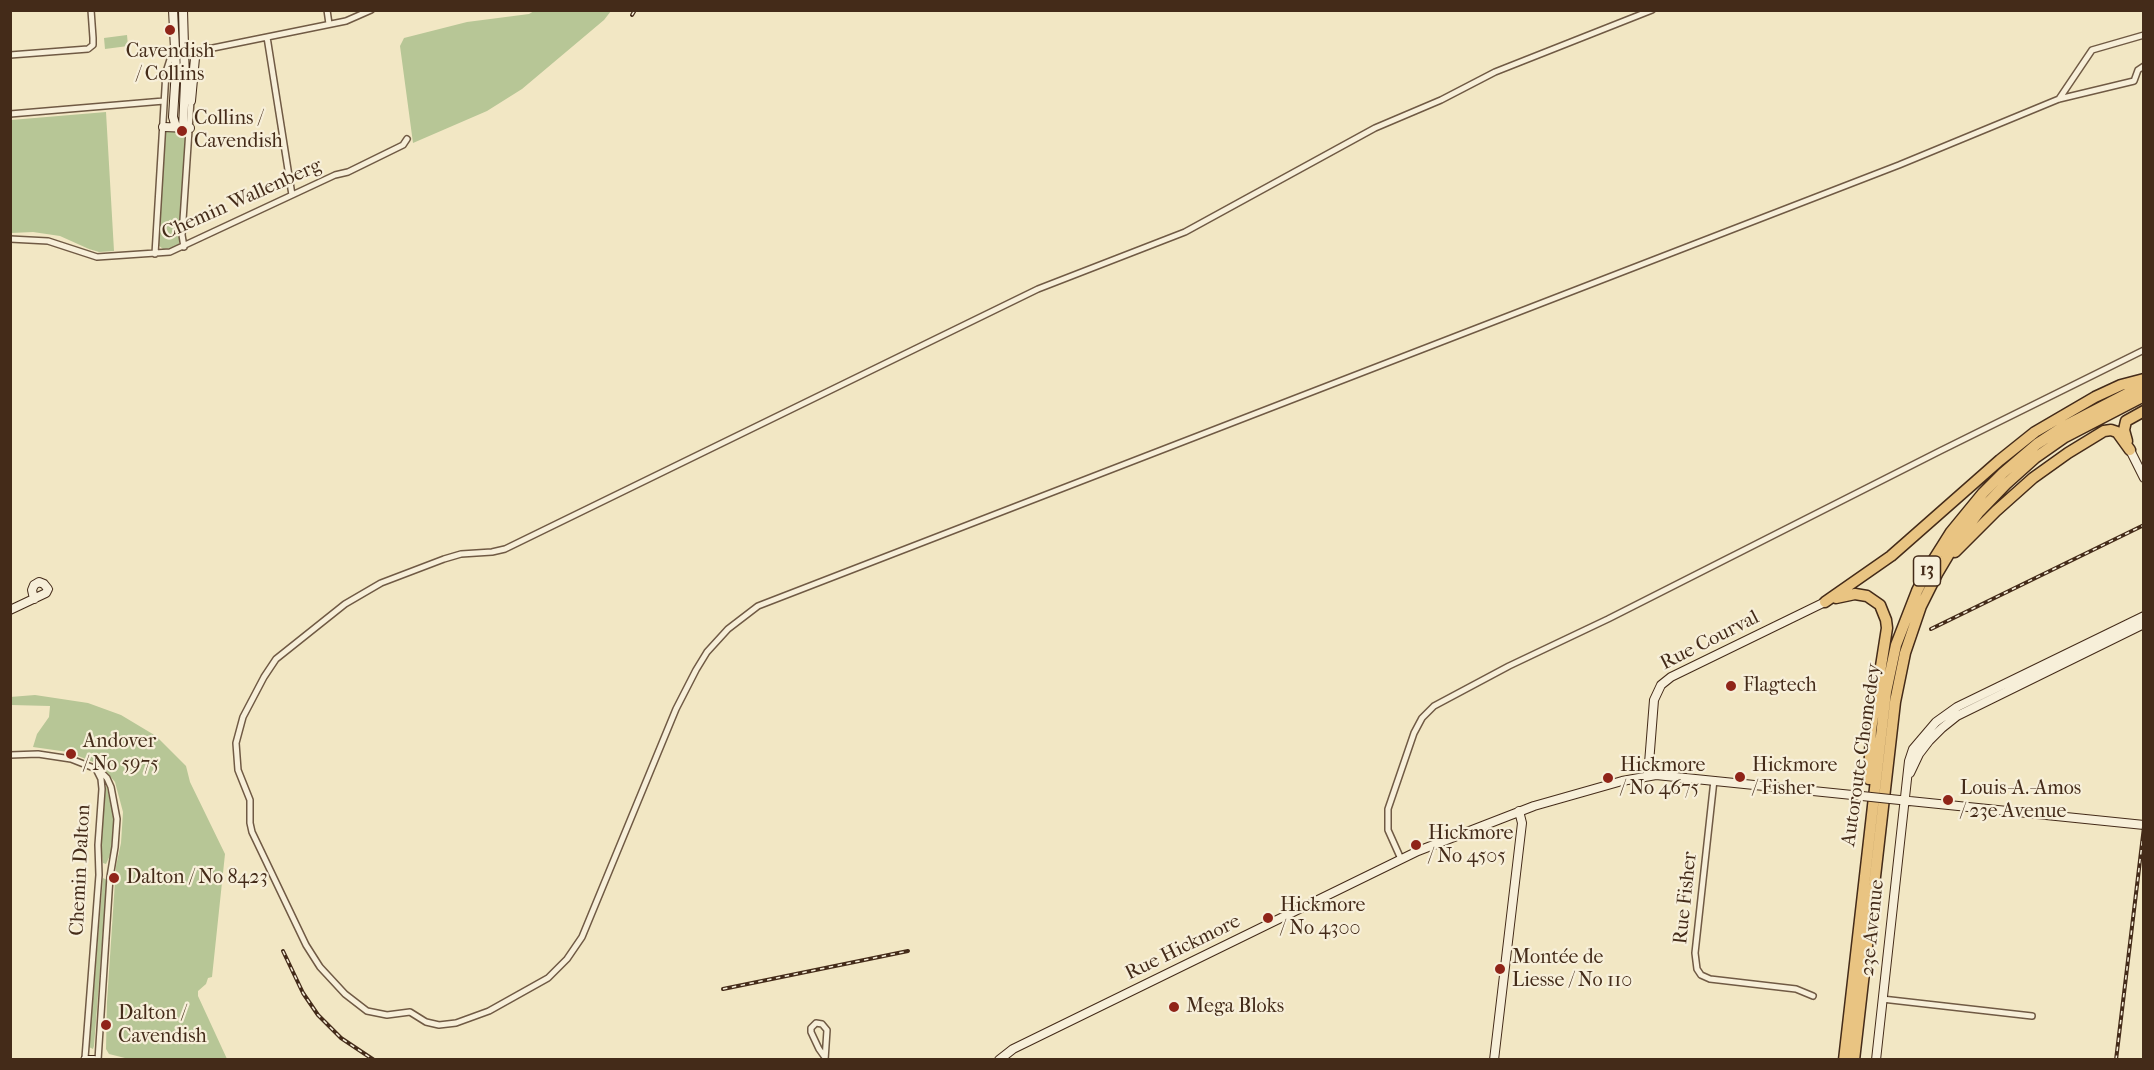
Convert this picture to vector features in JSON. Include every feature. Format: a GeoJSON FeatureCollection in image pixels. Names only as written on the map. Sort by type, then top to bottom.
{"type":"FeatureCollection","features":[{"type":"Feature","properties":{"kind":"highway"},"geometry":{"type":"LineString","coordinates":[[1825,602],[1891,556],[2000,460],[2042,428],[2096,397],[2121,385],[2144,379]]}},
{"type":"Feature","properties":{"kind":"highway","name":"Autoroute Chomedey"},"geometry":{"type":"LineString","coordinates":[[1844,1059],[1884,702],[1891,665],[1906,615],[1924,575],[1938,552],[1977,499],[2023,455],[2071,422],[2144,385]]}},
{"type":"Feature","properties":{"kind":"highway","name":"Autoroute Chomedey"},"geometry":{"type":"LineString","coordinates":[[1854,1059],[1896,693],[1910,635],[1921,606],[1956,542],[1979,512],[2020,470],[2073,432],[2144,396]]}},
{"type":"Feature","properties":{"kind":"highway"},"geometry":{"type":"LineString","coordinates":[[2130,450],[2124,426],[2129,418],[2144,411]]}},
{"type":"Feature","properties":{"kind":"highway"},"geometry":{"type":"LineString","coordinates":[[1941,566],[2015,494],[2084,443],[2104,431],[2111,430],[2118,433],[2130,450]]}},
{"type":"Feature","properties":{"kind":"highway"},"geometry":{"type":"LineString","coordinates":[[1825,602],[1851,594],[1867,596],[1880,605],[1886,620],[1887,628],[1870,739],[1867,854]]}},
{"type":"Feature","properties":{"kind":"street"},"geometry":{"type":"LineString","coordinates":[[10,56],[88,49],[93,45],[91,10]]}},
{"type":"Feature","properties":{"kind":"street"},"geometry":{"type":"LineString","coordinates":[[173,10],[175,46],[173,117],[183,127]]}},
{"type":"Feature","properties":{"kind":"street"},"geometry":{"type":"LineString","coordinates":[[183,10],[185,83],[182,235],[184,247]]}},
{"type":"Feature","properties":{"kind":"street"},"geometry":{"type":"LineString","coordinates":[[327,10],[329,24]]}},
{"type":"Feature","properties":{"kind":"street"},"geometry":{"type":"LineString","coordinates":[[183,127],[191,101],[195,58],[198,53],[208,49],[352,20],[371,10]]}},
{"type":"Feature","properties":{"kind":"street"},"geometry":{"type":"LineString","coordinates":[[1652,10],[1495,72],[1441,100],[1375,128],[1193,228],[1144,250],[1038,289],[505,549],[461,554],[444,559],[381,583],[345,604],[276,659],[243,717],[236,743],[237,763],[250,805],[252,832],[306,945],[320,966],[336,986],[368,1011],[387,1015],[410,1012],[426,1022],[439,1025],[456,1023],[489,1011],[548,978],[567,959],[582,937],[676,709],[696,670],[707,652],[728,629],[758,606],[1835,190],[2059,99],[2134,81],[2138,70],[2144,66]]}},
{"type":"Feature","properties":{"kind":"street"},"geometry":{"type":"LineString","coordinates":[[2059,99],[2094,49],[2144,35]]}},
{"type":"Feature","properties":{"kind":"street"},"geometry":{"type":"LineString","coordinates":[[267,37],[292,195]]}},
{"type":"Feature","properties":{"kind":"street"},"geometry":{"type":"LineString","coordinates":[[185,40],[193,48],[208,49]]}},
{"type":"Feature","properties":{"kind":"street"},"geometry":{"type":"LineString","coordinates":[[155,254],[167,68],[175,46]]}},
{"type":"Feature","properties":{"kind":"street"},"geometry":{"type":"LineString","coordinates":[[184,54],[191,101]]}},
{"type":"Feature","properties":{"kind":"street"},"geometry":{"type":"LineString","coordinates":[[10,114],[164,101]]}},
{"type":"Feature","properties":{"kind":"street"},"geometry":{"type":"LineString","coordinates":[[163,127],[183,127]]}},
{"type":"Feature","properties":{"kind":"street","name":"Chemin Wallenberg"},"geometry":{"type":"LineString","coordinates":[[10,238],[48,241],[97,257],[171,252],[403,145],[407,139]]}},
{"type":"Feature","properties":{"kind":"street"},"geometry":{"type":"LineString","coordinates":[[1401,859],[1388,830],[1388,809],[1414,733],[1422,718],[1434,706],[1940,450],[2144,350]]}},
{"type":"Feature","properties":{"kind":"street"},"geometry":{"type":"LineString","coordinates":[[2130,450],[2144,478]]}},
{"type":"Feature","properties":{"kind":"street"},"geometry":{"type":"LineString","coordinates":[[10,610],[34,599]]}},
{"type":"Feature","properties":{"kind":"street","name":"Rue Courval"},"geometry":{"type":"LineString","coordinates":[[1648,776],[1654,700],[1661,685],[1671,677],[1825,602]]}},
{"type":"Feature","properties":{"kind":"street"},"geometry":{"type":"LineString","coordinates":[[1907,782],[1911,752],[1926,732],[1947,713],[2144,616]]}},
{"type":"Feature","properties":{"kind":"street"},"geometry":{"type":"LineString","coordinates":[[1907,782],[1924,747],[1952,720],[2144,624]]}},
{"type":"Feature","properties":{"kind":"street"},"geometry":{"type":"LineString","coordinates":[[10,755],[56,756],[95,768]]}},
{"type":"Feature","properties":{"kind":"street","name":"Chemin Dalton"},"geometry":{"type":"LineString","coordinates":[[88,1059],[102,789],[101,779],[95,768]]}},
{"type":"Feature","properties":{"kind":"street","name":"Chemin Dalton"},"geometry":{"type":"LineString","coordinates":[[95,768],[105,775],[110,783],[117,814],[110,878],[98,1059]]}},
{"type":"Feature","properties":{"kind":"street","name":"Rue Hickmore"},"geometry":{"type":"LineString","coordinates":[[999,1059],[1013,1049],[1401,859],[1519,811],[1608,784],[1648,776],[1674,776],[2144,825]]}},
{"type":"Feature","properties":{"kind":"street","name":"Rue Fisher"},"geometry":{"type":"LineString","coordinates":[[1714,780],[1695,953],[1697,969],[1701,975],[1710,979],[1796,989],[1814,996]]}},
{"type":"Feature","properties":{"kind":"street","name":"23e Avenue"},"geometry":{"type":"LineString","coordinates":[[1876,1059],[1907,782]]}},
{"type":"Feature","properties":{"kind":"street"},"geometry":{"type":"LineString","coordinates":[[1494,1059],[1522,823],[1519,811]]}},
{"type":"Feature","properties":{"kind":"street"},"geometry":{"type":"LineString","coordinates":[[1882,999],[2032,1016]]}},
{"type":"Feature","properties":{"kind":"street"},"geometry":{"type":"LineString","coordinates":[[816,1023],[824,1025],[827,1030],[825,1058],[811,1032],[811,1028],[816,1023]]}},
{"type":"Feature","properties":{"kind":"green space"},"geometry":{"type":"Polygon","coordinates":[[[534,11],[611,11],[604,20],[522,89],[487,111],[413,143],[400,46],[404,38],[467,22],[529,14],[534,11]]]}},
{"type":"Feature","properties":{"kind":"green space"},"geometry":{"type":"Polygon","coordinates":[[[127,35],[128,46],[105,49],[104,38],[127,35]]]}},
{"type":"Feature","properties":{"kind":"green space"},"geometry":{"type":"Polygon","coordinates":[[[106,112],[114,251],[99,252],[60,236],[33,232],[11,233],[11,120],[106,112]]]}},
{"type":"Feature","properties":{"kind":"green space"},"geometry":{"type":"Polygon","coordinates":[[[165,132],[186,134],[179,244],[176,247],[163,249],[158,245],[165,132]]]}},
{"type":"Feature","properties":{"kind":"green space"},"geometry":{"type":"Polygon","coordinates":[[[35,695],[88,703],[121,715],[156,736],[186,766],[190,782],[225,854],[212,977],[208,978],[206,984],[198,991],[198,996],[227,1059],[129,1059],[109,1054],[106,1049],[116,866],[121,843],[123,812],[115,782],[101,765],[68,752],[33,747],[37,734],[49,717],[50,706],[11,705],[10,697],[35,695]]]}},
{"type":"Feature","properties":{"kind":"green space"},"geometry":{"type":"Polygon","coordinates":[[[106,784],[114,818],[111,853],[106,864],[103,863],[101,848],[106,784]]]}},
{"type":"Feature","properties":{"kind":"green space"},"geometry":{"type":"Polygon","coordinates":[[[103,878],[107,880],[93,1049],[89,1047],[103,878]]]}},
{"type":"Feature","properties":{"kind":"railway"},"geometry":{"type":"LineString","coordinates":[[632,15],[635,10]]}},
{"type":"Feature","properties":{"kind":"railway"},"geometry":{"type":"LineString","coordinates":[[1931,629],[2144,525]]}},
{"type":"Feature","properties":{"kind":"railway"},"geometry":{"type":"LineString","coordinates":[[2116,1060],[2144,827]]}},
{"type":"Feature","properties":{"kind":"railway"},"geometry":{"type":"LineString","coordinates":[[283,951],[303,993],[318,1015],[341,1038],[374,1060]]}},
{"type":"Feature","properties":{"kind":"railway"},"geometry":{"type":"LineString","coordinates":[[723,989],[908,951]]}},
{"type":"Feature","properties":{"kind":"place","name":"Cavendish / Collins"},"geometry":{"type":"Point","coordinates":[170,30]}},
{"type":"Feature","properties":{"kind":"place","name":"Collins / Cavendish"},"geometry":{"type":"Point","coordinates":[182,131]}},
{"type":"Feature","properties":{"kind":"place","name":"Flagtech"},"geometry":{"type":"Point","coordinates":[1731,686]}},
{"type":"Feature","properties":{"kind":"place","name":"Andover / No 5975"},"geometry":{"type":"Point","coordinates":[71,754]}},
{"type":"Feature","properties":{"kind":"place","name":"Hickmore / Fisher"},"geometry":{"type":"Point","coordinates":[1740,777]}},
{"type":"Feature","properties":{"kind":"place","name":"Hickmore / No 4675"},"geometry":{"type":"Point","coordinates":[1608,778]}},
{"type":"Feature","properties":{"kind":"place","name":"Louis-A.-Amos / 23e Avenue"},"geometry":{"type":"Point","coordinates":[1948,800]}},
{"type":"Feature","properties":{"kind":"place","name":"Hickmore / No 4505"},"geometry":{"type":"Point","coordinates":[1416,845]}},
{"type":"Feature","properties":{"kind":"place","name":"Dalton / No 8423"},"geometry":{"type":"Point","coordinates":[114,878]}},
{"type":"Feature","properties":{"kind":"place","name":"Hickmore / No 4300"},"geometry":{"type":"Point","coordinates":[1268,918]}},
{"type":"Feature","properties":{"kind":"place","name":"Montée de Liesse / No 110"},"geometry":{"type":"Point","coordinates":[1500,969]}},
{"type":"Feature","properties":{"kind":"place","name":"Mega Bloks"},"geometry":{"type":"Point","coordinates":[1174,1007]}},
{"type":"Feature","properties":{"kind":"place","name":"Dalton / Cavendish"},"geometry":{"type":"Point","coordinates":[106,1025]}}]}
